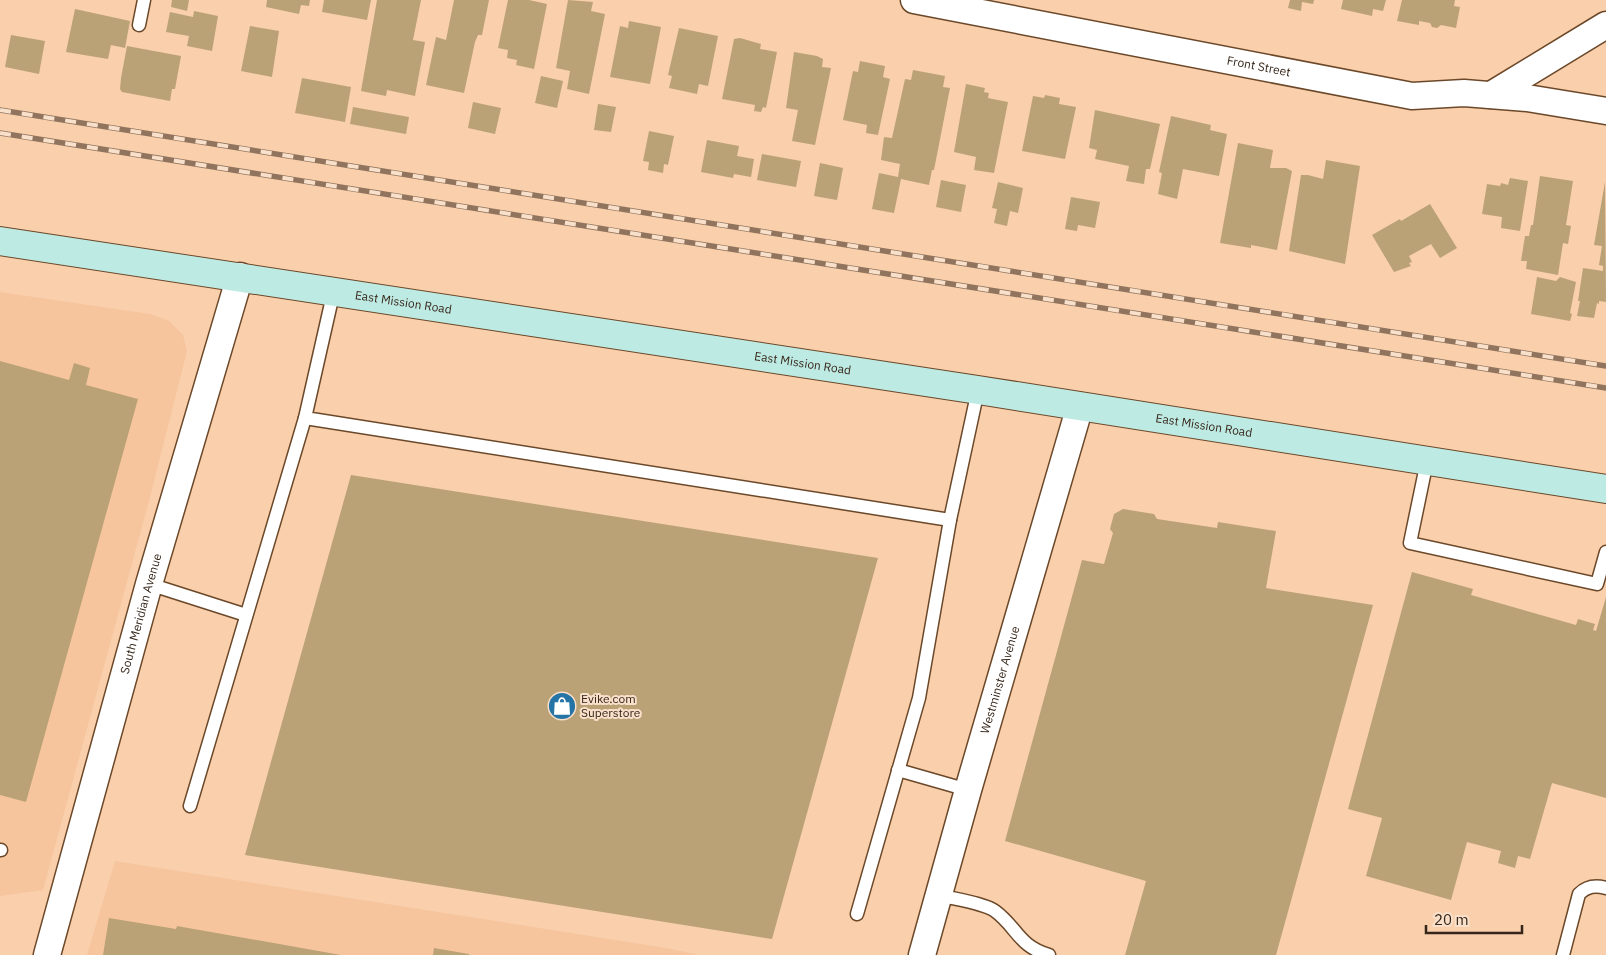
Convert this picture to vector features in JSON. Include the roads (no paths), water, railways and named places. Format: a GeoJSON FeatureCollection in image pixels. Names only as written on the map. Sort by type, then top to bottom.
{"type":"FeatureCollection","features":[{"type":"Feature","properties":{"kind":"main road","name":"East Mission Road"},"geometry":{"type":"LineString","coordinates":[[0,240],[334,290],[1606,489]]}},
{"type":"Feature","properties":{"kind":"street","name":"Front Street"},"geometry":{"type":"LineString","coordinates":[[914,0],[1412,96],[1464,93],[1491,95],[1527,98],[1606,112]]}},
{"type":"Feature","properties":{"kind":"street"},"geometry":{"type":"LineString","coordinates":[[1491,95],[1606,25]]}},
{"type":"Feature","properties":{"kind":"street","name":"South Meridian Avenue"},"geometry":{"type":"LineString","coordinates":[[47,955],[149,584],[240,276]]}},
{"type":"Feature","properties":{"kind":"street","name":"Westminster Avenue"},"geometry":{"type":"LineString","coordinates":[[922,955],[1080,406]]}},
{"type":"Feature","properties":{"kind":"lane"},"geometry":{"type":"LineString","coordinates":[[139,25],[144,0]]}},
{"type":"Feature","properties":{"kind":"lane"},"geometry":{"type":"LineString","coordinates":[[190,806],[305,418],[334,290]]}},
{"type":"Feature","properties":{"kind":"lane"},"geometry":{"type":"LineString","coordinates":[[858,914],[919,698],[950,520],[978,390]]}},
{"type":"Feature","properties":{"kind":"lane"},"geometry":{"type":"LineString","coordinates":[[305,418],[950,520]]}},
{"type":"Feature","properties":{"kind":"lane"},"geometry":{"type":"LineString","coordinates":[[1427,461],[1410,544],[1597,584],[1606,552]]}},
{"type":"Feature","properties":{"kind":"lane"},"geometry":{"type":"LineString","coordinates":[[149,584],[246,615]]}},
{"type":"Feature","properties":{"kind":"lane"},"geometry":{"type":"LineString","coordinates":[[898,770],[968,790]]}},
{"type":"Feature","properties":{"kind":"lane"},"geometry":{"type":"LineString","coordinates":[[1563,955],[1579,894],[1586,888],[1599,886],[1606,888]]}},
{"type":"Feature","properties":{"kind":"lane"},"geometry":{"type":"LineString","coordinates":[[939,895],[993,909],[1003,918],[1017,937],[1037,951],[1048,955]]}},
{"type":"Feature","properties":{"kind":"railway"},"geometry":{"type":"LineString","coordinates":[[0,110],[1606,366]]}},
{"type":"Feature","properties":{"kind":"railway"},"geometry":{"type":"LineString","coordinates":[[0,133],[1606,388]]}},
{"type":"Feature","properties":{"kind":"place","name":"Evike.com Superstore"},"geometry":{"type":"Point","coordinates":[562,706]}}]}
